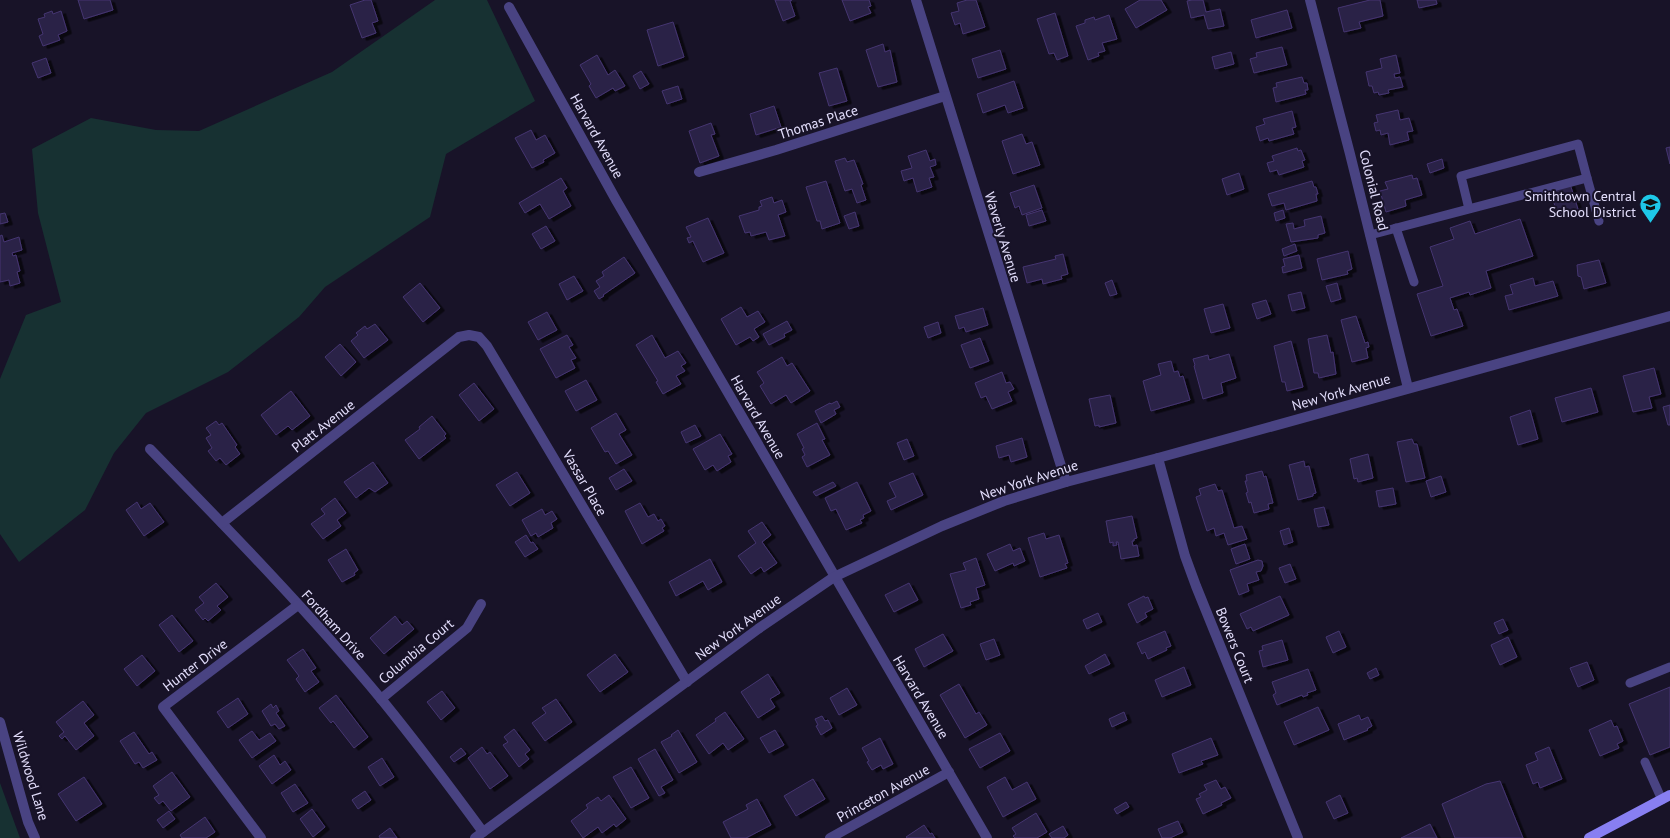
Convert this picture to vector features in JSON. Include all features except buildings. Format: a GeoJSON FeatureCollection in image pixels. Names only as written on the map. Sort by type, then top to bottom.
{"type":"FeatureCollection","features":[{"type":"Feature","properties":{"kind":"main road"},"geometry":{"type":"LineString","coordinates":[[1589,838],[1666,798]]}},
{"type":"Feature","properties":{"kind":"street","name":"Waverly Avenue"},"geometry":{"type":"LineString","coordinates":[[916,0],[1066,482]]}},
{"type":"Feature","properties":{"kind":"street","name":"Colonial Road"},"geometry":{"type":"LineString","coordinates":[[1310,0],[1408,388]]}},
{"type":"Feature","properties":{"kind":"street","name":"Harvard Avenue"},"geometry":{"type":"LineString","coordinates":[[509,7],[616,200],[987,838]]}},
{"type":"Feature","properties":{"kind":"street","name":"Thomas Place"},"geometry":{"type":"LineString","coordinates":[[699,172],[776,150],[945,96]]}},
{"type":"Feature","properties":{"kind":"street","name":"New York Avenue"},"geometry":{"type":"LineString","coordinates":[[479,835],[758,629],[834,577],[942,526],[1004,501],[1066,482],[1158,458],[1670,316]]}},
{"type":"Feature","properties":{"kind":"street","name":"Vassar Place"},"geometry":{"type":"LineString","coordinates":[[440,352],[459,338],[469,335],[479,337],[487,346],[687,682]]}},
{"type":"Feature","properties":{"kind":"street","name":"Platt Avenue"},"geometry":{"type":"LineString","coordinates":[[222,523],[440,352]]}},
{"type":"Feature","properties":{"kind":"street","name":"Fordham Drive"},"geometry":{"type":"LineString","coordinates":[[150,449],[222,523],[298,605],[381,699],[432,763],[479,835]]}},
{"type":"Feature","properties":{"kind":"street","name":"Bowers Court"},"geometry":{"type":"LineString","coordinates":[[1158,458],[1185,556],[1196,586],[1298,838]]}},
{"type":"Feature","properties":{"kind":"street","name":"Columbia Court"},"geometry":{"type":"LineString","coordinates":[[381,699],[467,628],[481,604]]}},
{"type":"Feature","properties":{"kind":"street","name":"Hunter Drive"},"geometry":{"type":"LineString","coordinates":[[261,838],[163,707],[298,605]]}},
{"type":"Feature","properties":{"kind":"street","name":"Wildwood Lane"},"geometry":{"type":"LineString","coordinates":[[0,722],[28,822],[36,838]]}},
{"type":"Feature","properties":{"kind":"street","name":"Princeton Avenue"},"geometry":{"type":"LineString","coordinates":[[830,838],[949,772]]}},
{"type":"Feature","properties":{"kind":"lane"},"geometry":{"type":"LineString","coordinates":[[1469,209],[1461,176],[1578,144],[1599,221]]}},
{"type":"Feature","properties":{"kind":"lane"},"geometry":{"type":"LineString","coordinates":[[1370,235],[1587,178]]}},
{"type":"Feature","properties":{"kind":"lane"},"geometry":{"type":"LineString","coordinates":[[1396,228],[1414,282]]}},
{"type":"Feature","properties":{"kind":"lane"},"geometry":{"type":"LineString","coordinates":[[1630,683],[1670,667]]}},
{"type":"Feature","properties":{"kind":"lane"},"geometry":{"type":"LineString","coordinates":[[1645,762],[1666,798]]}},
{"type":"Feature","properties":{"kind":"green space"},"geometry":{"type":"Polygon","coordinates":[[[435,0],[487,0],[535,101],[446,154],[430,217],[325,287],[299,317],[228,372],[146,413],[114,453],[85,510],[19,562],[0,534],[0,379],[26,315],[61,302],[38,213],[32,149],[91,118],[156,130],[199,131],[332,72],[435,0]]]}},
{"type":"Feature","properties":{"kind":"green space"},"geometry":{"type":"Polygon","coordinates":[[[0,783],[20,838],[0,838],[0,783]]]}},
{"type":"Feature","properties":{"kind":"place","name":"Smithtown Central School District"},"geometry":{"type":"Point","coordinates":[1651,224]}}]}
